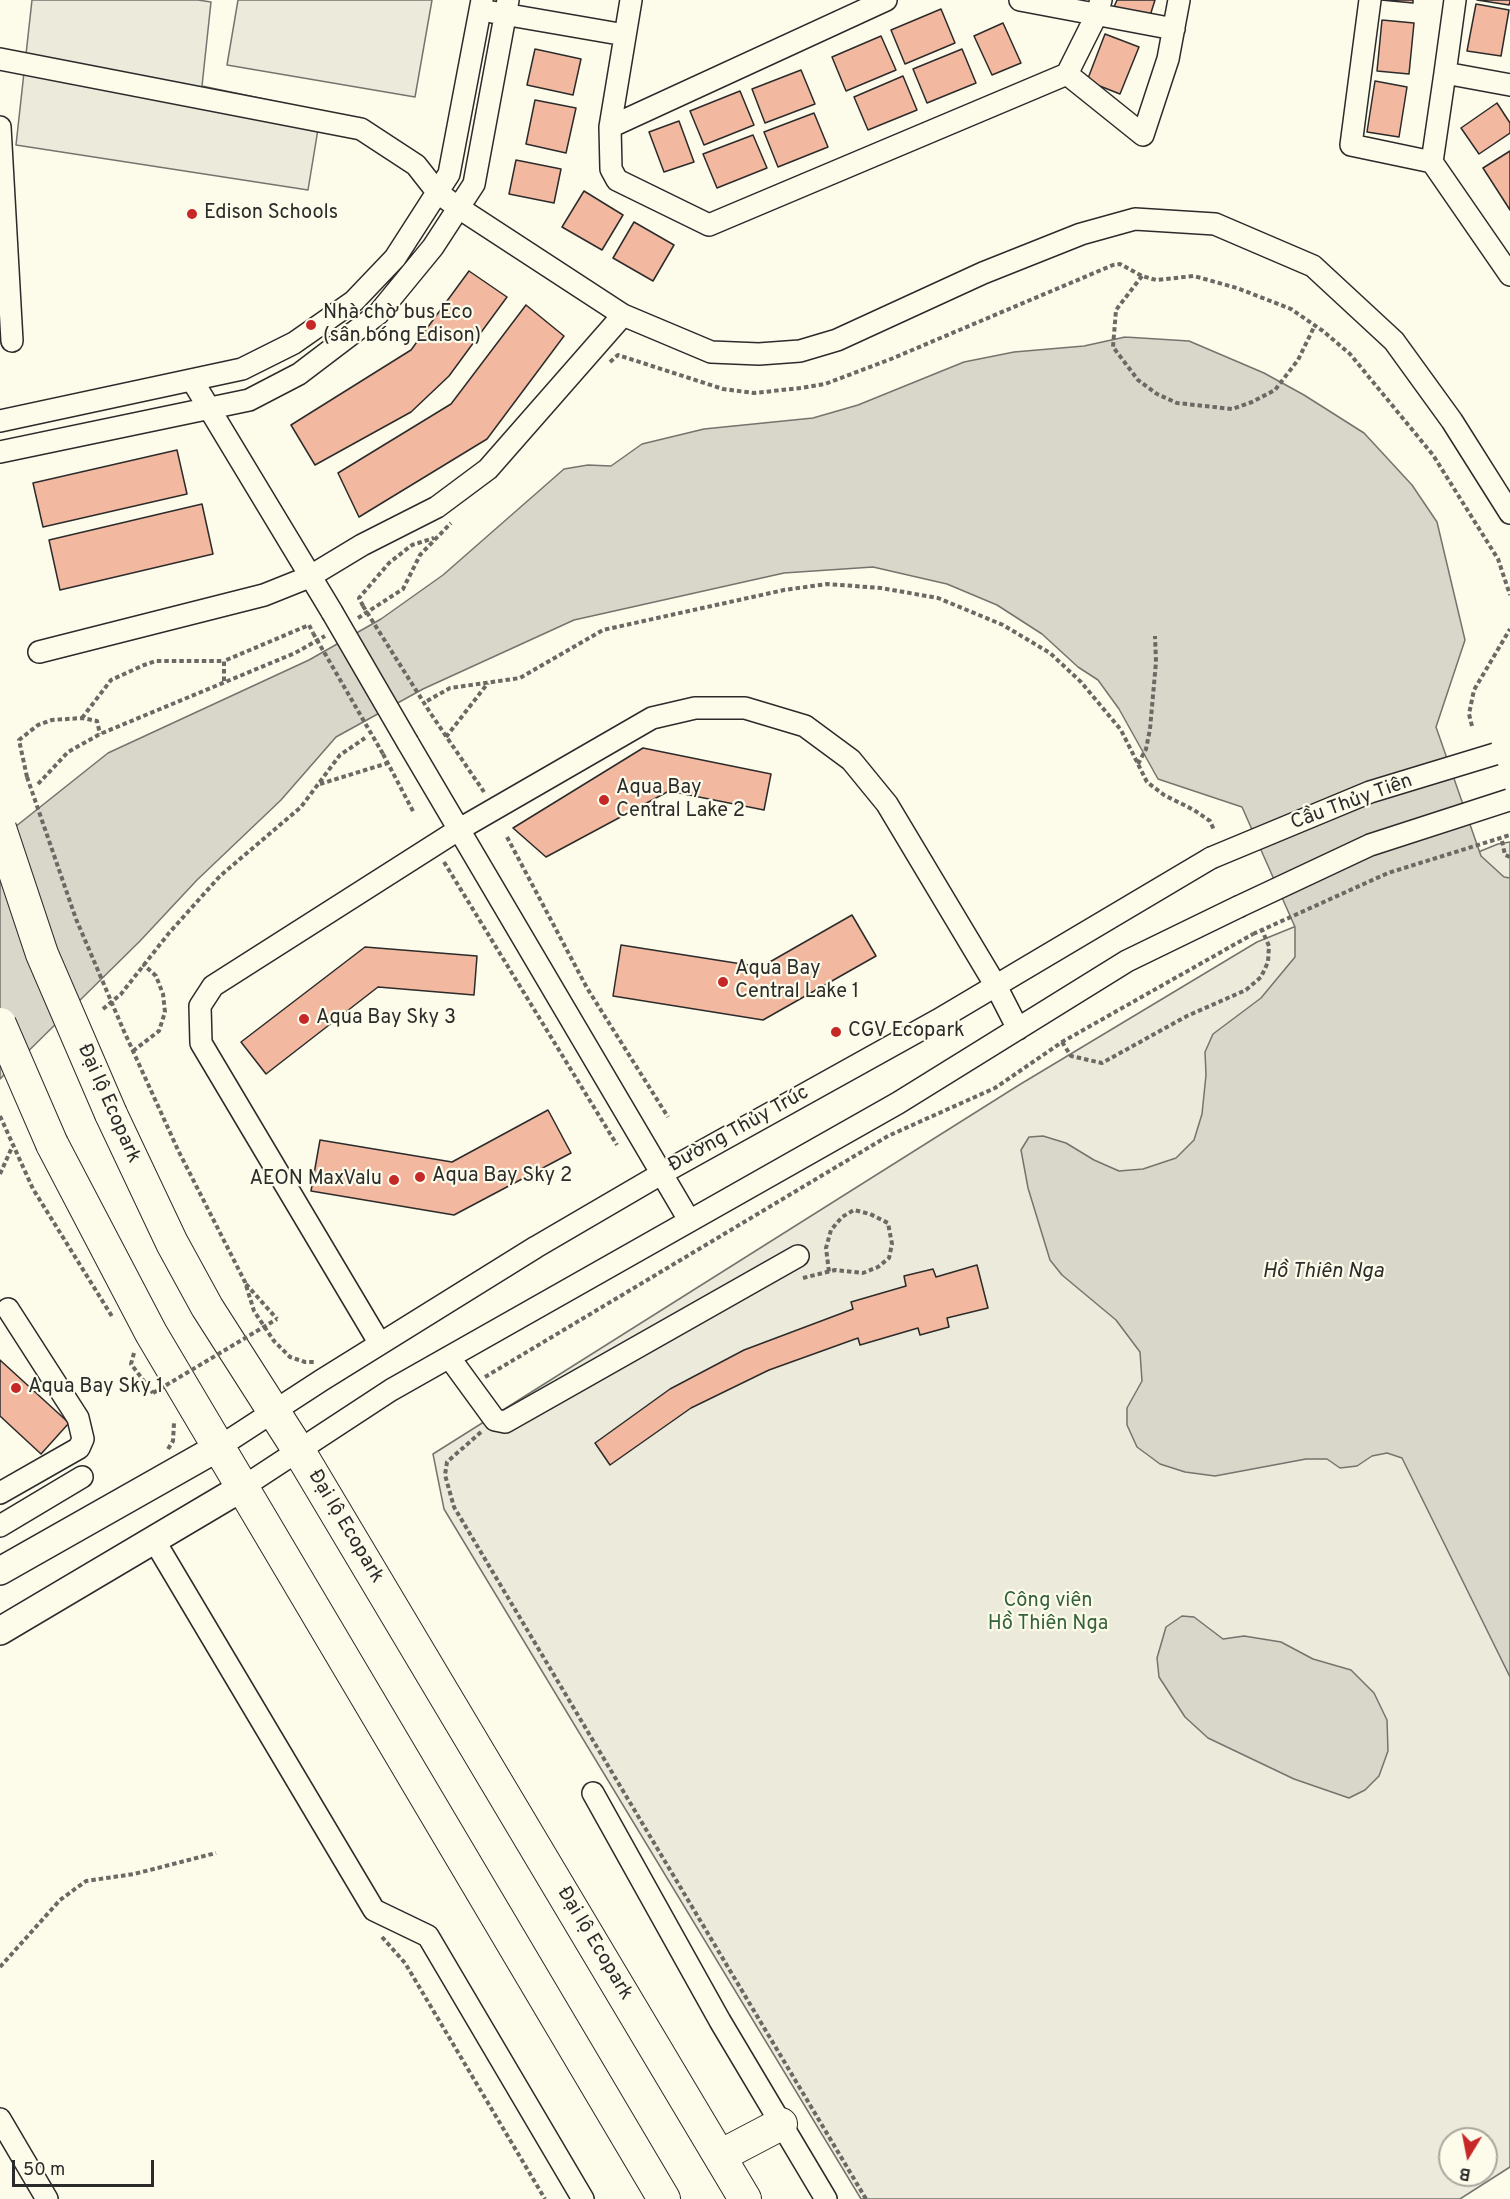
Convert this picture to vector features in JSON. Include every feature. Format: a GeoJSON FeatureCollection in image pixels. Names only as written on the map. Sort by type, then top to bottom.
{"type":"FeatureCollection","features":[{"type":"Feature","properties":{"kind":"highway","name":"Đại lộ Ecopark"},"geometry":{"type":"LineString","coordinates":[[0,828],[42,954],[111,1114],[172,1243],[207,1307],[299,1451],[745,2199]]}},
{"type":"Feature","properties":{"kind":"highway"},"geometry":{"type":"LineString","coordinates":[[0,1024],[52,1144],[151,1333],[243,1487],[652,2195]]}},
{"type":"Feature","properties":{"kind":"highway"},"geometry":{"type":"LineString","coordinates":[[720,2156],[781,2124]]}},
{"type":"Feature","properties":{"kind":"main road"},"geometry":{"type":"LineString","coordinates":[[0,1571],[219,1447]]}},
{"type":"Feature","properties":{"kind":"main road"},"geometry":{"type":"LineString","coordinates":[[0,1631],[243,1487]]}},
{"type":"Feature","properties":{"kind":"street"},"geometry":{"type":"LineString","coordinates":[[610,127],[886,0]]}},
{"type":"Feature","properties":{"kind":"street"},"geometry":{"type":"LineString","coordinates":[[1020,0],[1099,7],[1174,29]]}},
{"type":"Feature","properties":{"kind":"street"},"geometry":{"type":"LineString","coordinates":[[1067,74],[1143,135],[1168,59],[1179,0]]}},
{"type":"Feature","properties":{"kind":"street"},"geometry":{"type":"LineString","coordinates":[[1370,0],[1351,145],[1432,162]]}},
{"type":"Feature","properties":{"kind":"street"},"geometry":{"type":"LineString","coordinates":[[1455,0],[1432,162],[1510,275]]}},
{"type":"Feature","properties":{"kind":"street"},"geometry":{"type":"LineString","coordinates":[[626,1],[626,35],[610,127],[611,169],[617,180],[709,225],[1067,74],[1099,7]]}},
{"type":"Feature","properties":{"kind":"street"},"geometry":{"type":"LineString","coordinates":[[0,421],[242,369],[294,343],[354,301],[395,258],[449,174],[481,5],[506,7],[626,35]]}},
{"type":"Feature","properties":{"kind":"street"},"geometry":{"type":"LineString","coordinates":[[0,452],[249,400],[299,374],[339,346],[378,314],[412,277],[474,183],[506,7]]}},
{"type":"Feature","properties":{"kind":"street"},"geometry":{"type":"LineString","coordinates":[[0,59],[361,129],[416,165],[438,193],[459,208],[623,315],[711,352],[759,354],[800,351],[837,340],[983,273],[1080,234],[1135,219],[1215,224],[1312,266],[1394,341],[1452,421],[1510,513]]}},
{"type":"Feature","properties":{"kind":"street"},"geometry":{"type":"LineString","coordinates":[[1445,73],[1510,85]]}},
{"type":"Feature","properties":{"kind":"street"},"geometry":{"type":"LineString","coordinates":[[0,127],[12,341]]}},
{"type":"Feature","properties":{"kind":"street"},"geometry":{"type":"LineString","coordinates":[[39,652],[264,595],[309,577],[362,545],[437,507],[488,470],[623,315]]}},
{"type":"Feature","properties":{"kind":"street"},"geometry":{"type":"LineString","coordinates":[[192,380],[332,612],[689,1220]]}},
{"type":"Feature","properties":{"kind":"street"},"geometry":{"type":"LineString","coordinates":[[380,1344],[201,1043],[200,1006],[213,986],[458,830],[652,718],[695,708],[746,708],[805,726],[851,759],[887,804],[996,986],[1018,1029]]}},
{"type":"Feature","properties":{"kind":"street","name":"Cầu Thủy Tiên"},"geometry":{"type":"LineString","coordinates":[[1211,858],[1370,792],[1502,752]]}},
{"type":"Feature","properties":{"kind":"street"},"geometry":{"type":"LineString","coordinates":[[243,1487],[391,1390],[898,1103],[1127,962],[1370,845],[1509,800]]}},
{"type":"Feature","properties":{"kind":"street","name":"Đường Thủy Trúc"},"geometry":{"type":"LineString","coordinates":[[219,1447],[380,1344],[661,1174],[996,986],[1211,858]]}},
{"type":"Feature","properties":{"kind":"street"},"geometry":{"type":"LineString","coordinates":[[449,1357],[495,1420],[505,1422],[798,1256]]}},
{"type":"Feature","properties":{"kind":"street"},"geometry":{"type":"LineString","coordinates":[[0,1493],[79,1448],[83,1439],[78,1418],[8,1309]]}},
{"type":"Feature","properties":{"kind":"street"},"geometry":{"type":"LineString","coordinates":[[0,1526],[82,1477]]}},
{"type":"Feature","properties":{"kind":"street"},"geometry":{"type":"LineString","coordinates":[[154,1540],[374,1910],[428,1936],[583,2199]]}},
{"type":"Feature","properties":{"kind":"street"},"geometry":{"type":"LineString","coordinates":[[593,1793],[720,2021],[826,2199]]}},
{"type":"Feature","properties":{"kind":"street"},"geometry":{"type":"LineString","coordinates":[[0,2120],[47,2199]]}},
{"type":"Feature","properties":{"kind":"path"},"geometry":{"type":"LineString","coordinates":[[602,370],[618,355],[723,389],[754,393],[801,388],[825,384],[891,359],[1103,268],[1120,264],[1142,276],[1156,280],[1194,276],[1237,288],[1291,309],[1315,325],[1350,354],[1433,455],[1498,559],[1510,595]]}},
{"type":"Feature","properties":{"kind":"path"},"geometry":{"type":"LineString","coordinates":[[1142,276],[1116,310],[1113,347],[1138,380],[1157,394],[1177,403],[1232,409],[1275,390],[1298,360],[1315,325]]}},
{"type":"Feature","properties":{"kind":"path"},"geometry":{"type":"LineString","coordinates":[[357,619],[403,590],[420,555],[456,519]]}},
{"type":"Feature","properties":{"kind":"path"},"geometry":{"type":"LineString","coordinates":[[436,537],[411,545],[389,563],[359,598],[431,714],[470,768],[486,796]]}},
{"type":"Feature","properties":{"kind":"path"},"geometry":{"type":"LineString","coordinates":[[427,701],[450,688],[520,678],[603,630],[784,590],[827,584],[881,588],[938,598],[1003,625],[1050,653],[1081,682],[1121,730],[1147,782],[1164,795],[1210,821],[1214,830]]}},
{"type":"Feature","properties":{"kind":"path"},"geometry":{"type":"LineString","coordinates":[[82,718],[111,680],[144,665],[156,661],[224,661],[309,625],[414,813]]}},
{"type":"Feature","properties":{"kind":"path"},"geometry":{"type":"LineString","coordinates":[[1472,726],[1469,714],[1474,690],[1510,629]]}},
{"type":"Feature","properties":{"kind":"path"},"geometry":{"type":"LineString","coordinates":[[38,784],[68,752],[100,734],[295,653],[326,636]]}},
{"type":"Feature","properties":{"kind":"path"},"geometry":{"type":"LineString","coordinates":[[1138,765],[1146,749],[1150,729],[1156,662],[1155,636]]}},
{"type":"Feature","properties":{"kind":"path"},"geometry":{"type":"LineString","coordinates":[[224,661],[224,681]]}},
{"type":"Feature","properties":{"kind":"path"},"geometry":{"type":"LineString","coordinates":[[446,737],[488,683]]}},
{"type":"Feature","properties":{"kind":"path"},"geometry":{"type":"LineString","coordinates":[[100,734],[97,722],[82,718],[52,720],[38,725],[19,740],[27,777],[76,919],[178,1150],[245,1282],[254,1311],[274,1341],[290,1357],[305,1362],[317,1362]]}},
{"type":"Feature","properties":{"kind":"path"},"geometry":{"type":"LineString","coordinates":[[102,1010],[121,994],[143,964],[220,876],[301,807],[340,755],[365,738]]}},
{"type":"Feature","properties":{"kind":"path"},"geometry":{"type":"LineString","coordinates":[[320,784],[388,763]]}},
{"type":"Feature","properties":{"kind":"path"},"geometry":{"type":"LineString","coordinates":[[470,1386],[888,1136],[995,1088],[1062,1042],[1253,934],[1388,873],[1510,835]]}},
{"type":"Feature","properties":{"kind":"path"},"geometry":{"type":"LineString","coordinates":[[507,837],[587,988],[668,1117]]}},
{"type":"Feature","properties":{"kind":"path"},"geometry":{"type":"LineString","coordinates":[[1502,841],[1505,855],[1510,856]]}},
{"type":"Feature","properties":{"kind":"path"},"geometry":{"type":"LineString","coordinates":[[441,859],[457,879],[617,1145]]}},
{"type":"Feature","properties":{"kind":"path"},"geometry":{"type":"LineString","coordinates":[[1062,1042],[1071,1056],[1102,1063],[1187,1016],[1246,990],[1261,977],[1268,962],[1269,946],[1262,930]]}},
{"type":"Feature","properties":{"kind":"path"},"geometry":{"type":"LineString","coordinates":[[133,1051],[159,1031],[165,1012],[163,994],[156,976],[143,964]]}},
{"type":"Feature","properties":{"kind":"path"},"geometry":{"type":"LineString","coordinates":[[0,1116],[33,1189],[116,1324]]}},
{"type":"Feature","properties":{"kind":"path"},"geometry":{"type":"LineString","coordinates":[[0,1174],[13,1145]]}},
{"type":"Feature","properties":{"kind":"path"},"geometry":{"type":"LineString","coordinates":[[797,1281],[808,1276],[829,1272],[863,1273],[878,1267],[889,1257],[891,1251],[888,1223],[870,1214],[854,1210],[842,1217],[831,1230],[826,1248],[829,1272]]}},
{"type":"Feature","properties":{"kind":"path"},"geometry":{"type":"LineString","coordinates":[[134,1353],[131,1364],[153,1393],[278,1319],[245,1282]]}},
{"type":"Feature","properties":{"kind":"path"},"geometry":{"type":"LineString","coordinates":[[128,1343],[139,1362]]}},
{"type":"Feature","properties":{"kind":"path"},"geometry":{"type":"LineString","coordinates":[[145,1371],[161,1398]]}},
{"type":"Feature","properties":{"kind":"path"},"geometry":{"type":"LineString","coordinates":[[164,1455],[173,1441],[175,1426],[171,1416]]}},
{"type":"Feature","properties":{"kind":"path"},"geometry":{"type":"LineString","coordinates":[[487,1427],[471,1438],[447,1462],[445,1475],[454,1507],[866,2199]]}},
{"type":"Feature","properties":{"kind":"path"},"geometry":{"type":"LineString","coordinates":[[0,1967],[60,1900],[86,1881],[134,1874],[216,1853]]}},
{"type":"Feature","properties":{"kind":"path"},"geometry":{"type":"LineString","coordinates":[[374,1910],[383,1938],[405,1963],[545,2199]]}},
{"type":"Feature","properties":{"kind":"green space"},"geometry":{"type":"Polygon","coordinates":[[[238,0],[432,0],[415,97],[227,65],[238,0]]]}},
{"type":"Feature","properties":{"kind":"green space","name":"Công viên Hồ Thiên Nga"},"geometry":{"type":"Polygon","coordinates":[[[1510,842],[1510,2167],[1498,2175],[1498,2127],[1438,2127],[1438,2187],[1479,2187],[1460,2199],[861,2199],[444,1509],[433,1454],[1019,1085],[1257,942],[1498,844],[1510,842]]]}},
{"type":"Feature","properties":{"kind":"shaded area"},"geometry":{"type":"Polygon","coordinates":[[[32,0],[198,0],[211,2],[202,86],[321,111],[308,190],[16,145],[32,0]]]}},
{"type":"Feature","properties":{"kind":"water","name":"Hồ Thiên Nga"},"geometry":{"type":"Polygon","coordinates":[[[1125,337],[1189,341],[1264,373],[1304,395],[1364,433],[1412,485],[1437,522],[1465,640],[1436,727],[1481,856],[1504,877],[1510,878],[1510,1677],[1402,1458],[1387,1453],[1372,1456],[1357,1466],[1340,1468],[1327,1459],[1306,1459],[1215,1476],[1185,1472],[1160,1464],[1137,1447],[1127,1425],[1127,1408],[1142,1381],[1140,1352],[1116,1320],[1062,1275],[1050,1260],[1028,1188],[1021,1150],[1029,1137],[1043,1136],[1066,1143],[1094,1160],[1119,1171],[1143,1169],[1176,1158],[1194,1140],[1202,1114],[1206,1075],[1205,1052],[1213,1034],[1261,998],[1295,957],[1295,927],[1242,807],[1158,779],[1119,709],[1098,680],[1078,667],[1042,634],[997,605],[947,584],[873,567],[784,573],[574,620],[423,689],[336,737],[281,800],[197,880],[140,941],[0,1079],[0,839],[108,753],[309,660],[381,619],[443,575],[564,469],[588,465],[611,466],[642,444],[704,429],[813,418],[858,405],[964,362],[1014,352],[1084,346],[1125,337]]]}},
{"type":"Feature","properties":{"kind":"water"},"geometry":{"type":"Polygon","coordinates":[[[1182,1616],[1194,1617],[1223,1639],[1244,1636],[1281,1642],[1313,1659],[1351,1670],[1374,1693],[1387,1720],[1388,1751],[1379,1776],[1365,1790],[1349,1798],[1294,1779],[1208,1738],[1185,1717],[1159,1677],[1157,1658],[1166,1627],[1182,1616]]]}},
{"type":"Feature","properties":{"kind":"building"},"geometry":{"type":"Polygon","coordinates":[[[1117,0],[1155,0],[1149,19],[1114,7],[1117,0]]]}},
{"type":"Feature","properties":{"kind":"building"},"geometry":{"type":"Polygon","coordinates":[[[1381,0],[1413,0],[1413,3],[1381,0]]]}},
{"type":"Feature","properties":{"kind":"building"},"geometry":{"type":"Polygon","coordinates":[[[1477,0],[1510,0],[1510,2],[1509,5],[1477,0]]]}},
{"type":"Feature","properties":{"kind":"building"},"geometry":{"type":"Polygon","coordinates":[[[1476,4],[1509,10],[1501,56],[1467,51],[1476,4]]]}},
{"type":"Feature","properties":{"kind":"building"},"geometry":{"type":"Polygon","coordinates":[[[941,9],[955,43],[905,64],[891,30],[941,9]]]}},
{"type":"Feature","properties":{"kind":"building"},"geometry":{"type":"Polygon","coordinates":[[[1382,20],[1414,23],[1409,74],[1377,71],[1382,20]]]}},
{"type":"Feature","properties":{"kind":"building"},"geometry":{"type":"Polygon","coordinates":[[[1003,23],[1021,63],[992,75],[974,36],[1003,23]]]}},
{"type":"Feature","properties":{"kind":"building"},"geometry":{"type":"Polygon","coordinates":[[[1105,34],[1139,47],[1120,94],[1087,81],[1105,34]]]}},
{"type":"Feature","properties":{"kind":"building"},"geometry":{"type":"Polygon","coordinates":[[[881,36],[896,70],[846,91],[832,57],[881,36]]]}},
{"type":"Feature","properties":{"kind":"building"},"geometry":{"type":"Polygon","coordinates":[[[535,49],[581,59],[573,95],[527,85],[535,49]]]}},
{"type":"Feature","properties":{"kind":"building"},"geometry":{"type":"Polygon","coordinates":[[[962,49],[976,83],[927,103],[913,69],[962,49]]]}},
{"type":"Feature","properties":{"kind":"building"},"geometry":{"type":"Polygon","coordinates":[[[801,70],[815,104],[765,123],[752,89],[801,70]]]}},
{"type":"Feature","properties":{"kind":"building"},"geometry":{"type":"Polygon","coordinates":[[[903,76],[917,110],[868,130],[854,97],[903,76]]]}},
{"type":"Feature","properties":{"kind":"building"},"geometry":{"type":"Polygon","coordinates":[[[1375,81],[1407,87],[1399,137],[1367,132],[1375,81]]]}},
{"type":"Feature","properties":{"kind":"building"},"geometry":{"type":"Polygon","coordinates":[[[740,91],[754,125],[704,145],[690,111],[740,91]]]}},
{"type":"Feature","properties":{"kind":"building"},"geometry":{"type":"Polygon","coordinates":[[[535,100],[576,108],[566,153],[526,144],[535,100]]]}},
{"type":"Feature","properties":{"kind":"building"},"geometry":{"type":"Polygon","coordinates":[[[1497,103],[1510,123],[1510,133],[1479,154],[1461,128],[1497,103]]]}},
{"type":"Feature","properties":{"kind":"building"},"geometry":{"type":"Polygon","coordinates":[[[814,113],[828,147],[778,167],[764,132],[814,113]]]}},
{"type":"Feature","properties":{"kind":"building"},"geometry":{"type":"Polygon","coordinates":[[[679,121],[694,162],[664,172],[649,132],[679,121]]]}},
{"type":"Feature","properties":{"kind":"building"},"geometry":{"type":"Polygon","coordinates":[[[753,135],[767,168],[717,188],[703,154],[753,135]]]}},
{"type":"Feature","properties":{"kind":"building"},"geometry":{"type":"Polygon","coordinates":[[[1510,151],[1510,210],[1483,168],[1510,151]]]}},
{"type":"Feature","properties":{"kind":"building"},"geometry":{"type":"Polygon","coordinates":[[[516,160],[561,169],[554,203],[509,194],[516,160]]]}},
{"type":"Feature","properties":{"kind":"building"},"geometry":{"type":"Polygon","coordinates":[[[584,191],[623,215],[602,250],[562,227],[584,191]]]}},
{"type":"Feature","properties":{"kind":"building"},"geometry":{"type":"Polygon","coordinates":[[[634,222],[674,245],[653,281],[613,258],[634,222]]]}},
{"type":"Feature","properties":{"kind":"building"},"geometry":{"type":"Polygon","coordinates":[[[469,271],[507,297],[449,376],[411,412],[315,465],[291,425],[411,350],[469,271]]]}},
{"type":"Feature","properties":{"kind":"building"},"geometry":{"type":"Polygon","coordinates":[[[526,305],[564,336],[487,439],[359,517],[338,473],[451,404],[526,305]]]}},
{"type":"Feature","properties":{"kind":"building"},"geometry":{"type":"Polygon","coordinates":[[[177,450],[187,494],[43,527],[33,483],[177,450]]]}},
{"type":"Feature","properties":{"kind":"building"},"geometry":{"type":"Polygon","coordinates":[[[202,504],[213,554],[60,590],[49,540],[202,504]]]}},
{"type":"Feature","properties":{"kind":"building","name":"Aqua Bay Central Lake 2"},"geometry":{"type":"Polygon","coordinates":[[[643,748],[771,774],[764,810],[669,791],[546,857],[513,828],[643,748]]]}},
{"type":"Feature","properties":{"kind":"building","name":"Aqua Bay Central Lake 1"},"geometry":{"type":"Polygon","coordinates":[[[852,915],[876,956],[763,1020],[613,996],[621,945],[761,967],[852,915]]]}},
{"type":"Feature","properties":{"kind":"building","name":"Aqua Bay Sky 3"},"geometry":{"type":"Polygon","coordinates":[[[365,947],[477,956],[474,995],[378,987],[266,1074],[241,1042],[365,947]]]}},
{"type":"Feature","properties":{"kind":"building","name":"Aqua Bay Sky 2"},"geometry":{"type":"Polygon","coordinates":[[[548,1110],[571,1153],[454,1215],[311,1191],[320,1140],[452,1162],[548,1110]]]}},
{"type":"Feature","properties":{"kind":"building"},"geometry":{"type":"Polygon","coordinates":[[[977,1265],[988,1308],[947,1318],[949,1327],[920,1335],[918,1328],[860,1345],[858,1338],[769,1370],[691,1408],[610,1465],[595,1443],[670,1389],[744,1350],[853,1309],[851,1302],[906,1286],[904,1276],[933,1269],[936,1277],[977,1265]]]}},
{"type":"Feature","properties":{"kind":"building","name":"Aqua Bay Sky 1"},"geometry":{"type":"Polygon","coordinates":[[[0,1360],[69,1423],[41,1454],[0,1416],[0,1360]]]}},
{"type":"Feature","properties":{"kind":"place","name":"Edison Schools"},"geometry":{"type":"Point","coordinates":[192,214]}},
{"type":"Feature","properties":{"kind":"place","name":"Nhà chờ bus Eco (sân bóng Edison)"},"geometry":{"type":"Point","coordinates":[311,325]}},
{"type":"Feature","properties":{"kind":"place","name":"Aqua Bay Central Lake 2"},"geometry":{"type":"Point","coordinates":[604,800]}},
{"type":"Feature","properties":{"kind":"place","name":"Aqua Bay Central Lake 1"},"geometry":{"type":"Point","coordinates":[723,982]}},
{"type":"Feature","properties":{"kind":"place","name":"Aqua Bay Sky 3"},"geometry":{"type":"Point","coordinates":[304,1019]}},
{"type":"Feature","properties":{"kind":"place","name":"CGV Ecopark"},"geometry":{"type":"Point","coordinates":[836,1032]}},
{"type":"Feature","properties":{"kind":"place","name":"Aqua Bay Sky 2"},"geometry":{"type":"Point","coordinates":[420,1177]}},
{"type":"Feature","properties":{"kind":"place","name":"AEON MaxValu"},"geometry":{"type":"Point","coordinates":[394,1180]}},
{"type":"Feature","properties":{"kind":"place","name":"Aqua Bay Sky 1"},"geometry":{"type":"Point","coordinates":[16,1388]}}]}
